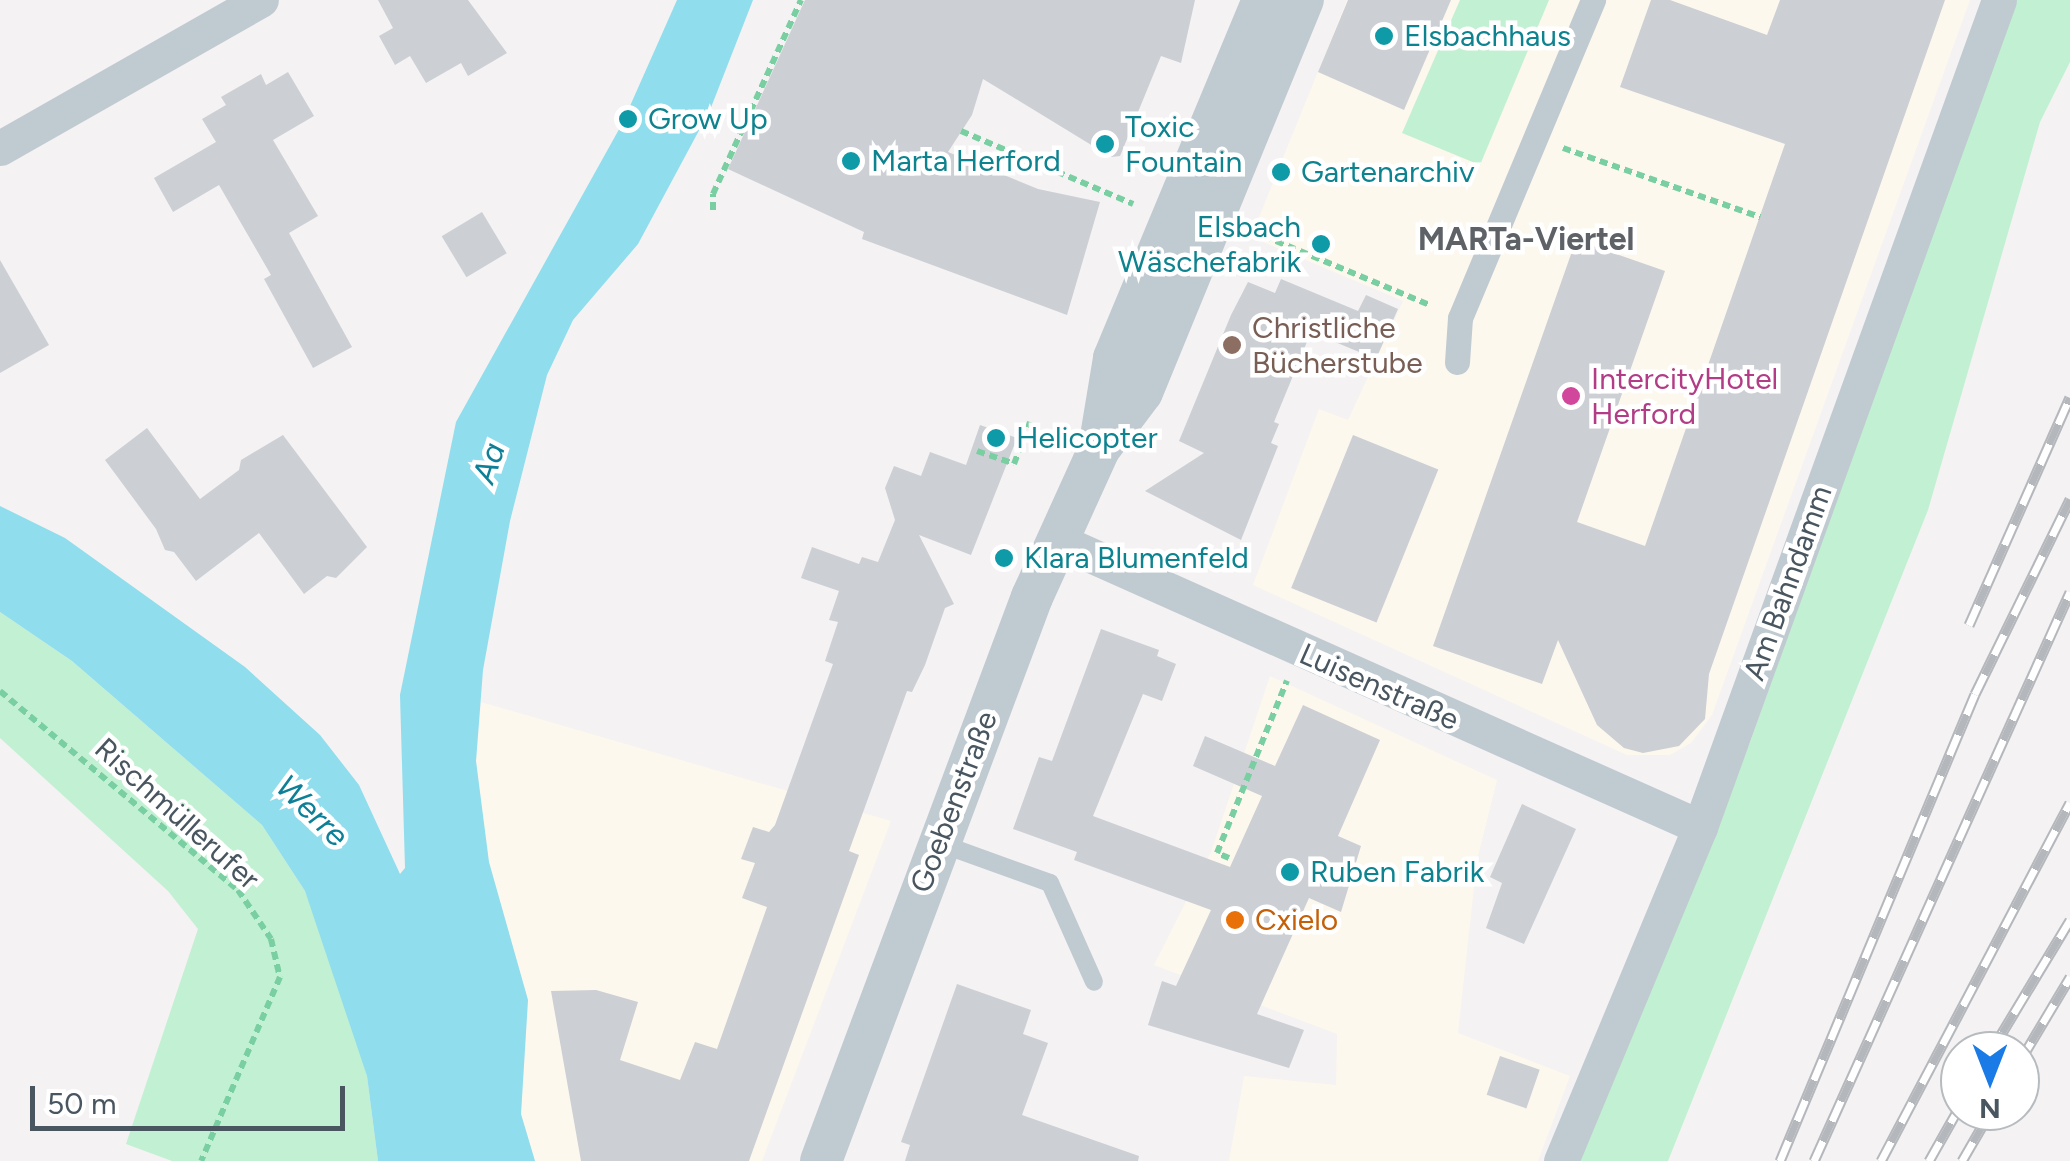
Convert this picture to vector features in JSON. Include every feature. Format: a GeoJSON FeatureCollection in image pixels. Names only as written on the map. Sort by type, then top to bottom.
{"type":"FeatureCollection","features":[{"type":"Feature","properties":{"kind":"street"},"geometry":{"type":"LineString","coordinates":[[0,148],[261,0]]}},
{"type":"Feature","properties":{"kind":"street","name":"Goebenstraße"},"geometry":{"type":"LineString","coordinates":[[1099,449],[1114,358],[1264,0]]}},
{"type":"Feature","properties":{"kind":"street","name":"Goebenstraße"},"geometry":{"type":"LineString","coordinates":[[821,1161],[938,843],[1059,541],[1099,449],[1142,392],[1303,0]]}},
{"type":"Feature","properties":{"kind":"street"},"geometry":{"type":"LineString","coordinates":[[1457,362],[1460,318],[1593,0]]}},
{"type":"Feature","properties":{"kind":"street","name":"Am Bahndamm"},"geometry":{"type":"LineString","coordinates":[[1561,1161],[1700,827],[1999,0]]}},
{"type":"Feature","properties":{"kind":"street","name":"Luisenstraße"},"geometry":{"type":"LineString","coordinates":[[1059,541],[1299,652],[1700,827]]}},
{"type":"Feature","properties":{"kind":"lane"},"geometry":{"type":"LineString","coordinates":[[938,843],[1050,883],[1094,982]]}},
{"type":"Feature","properties":{"kind":"path"},"geometry":{"type":"LineString","coordinates":[[713,210],[713,194],[801,0]]}},
{"type":"Feature","properties":{"kind":"path"},"geometry":{"type":"LineString","coordinates":[[962,131],[1171,221]]}},
{"type":"Feature","properties":{"kind":"path"},"geometry":{"type":"LineString","coordinates":[[1534,138],[1760,217]]}},
{"type":"Feature","properties":{"kind":"path"},"geometry":{"type":"LineString","coordinates":[[1214,216],[1460,318]]}},
{"type":"Feature","properties":{"kind":"path"},"geometry":{"type":"LineString","coordinates":[[976,451],[1014,464],[1030,422]]}},
{"type":"Feature","properties":{"kind":"path"},"geometry":{"type":"LineString","coordinates":[[1228,858],[1217,852],[1299,652]]}},
{"type":"Feature","properties":{"kind":"path","name":"Rischmüllerufer"},"geometry":{"type":"LineString","coordinates":[[0,690],[238,890],[271,939],[280,977],[201,1161]]}},
{"type":"Feature","properties":{"kind":"shaded area"},"geometry":{"type":"Polygon","coordinates":[[[1347,0],[1970,0],[1712,715],[1691,743],[1670,755],[1627,755],[1253,585],[1319,409],[1348,420],[1403,301],[1251,237],[1347,0]]]}},
{"type":"Feature","properties":{"kind":"shaded area"},"geometry":{"type":"Polygon","coordinates":[[[1270,676],[1497,780],[1477,860],[1458,1033],[1570,1076],[1538,1161],[1229,1161],[1244,1076],[1336,1085],[1337,1034],[1154,965],[1211,852],[1270,676]]]}},
{"type":"Feature","properties":{"kind":"shaded area"},"geometry":{"type":"Polygon","coordinates":[[[481,702],[891,821],[762,1161],[535,1161],[521,1114],[528,1000],[488,862],[476,761],[481,702]]]}},
{"type":"Feature","properties":{"kind":"green space"},"geometry":{"type":"Polygon","coordinates":[[[1460,0],[1549,0],[1480,165],[1402,133],[1460,0]]]}},
{"type":"Feature","properties":{"kind":"green space"},"geometry":{"type":"Polygon","coordinates":[[[2014,0],[2070,0],[2070,62],[2040,122],[1928,510],[1668,1161],[1577,1161],[1750,742],[2014,0]]]}},
{"type":"Feature","properties":{"kind":"green space"},"geometry":{"type":"Polygon","coordinates":[[[0,612],[72,661],[262,825],[305,891],[344,994],[367,1076],[378,1161],[172,1161],[126,1144],[198,929],[168,891],[0,738],[0,612]]]}},
{"type":"Feature","properties":{"kind":"water"},"geometry":{"type":"Polygon","coordinates":[[[677,0],[753,0],[710,110],[638,244],[573,320],[547,375],[510,521],[483,670],[476,761],[489,862],[528,1000],[521,1114],[535,1161],[378,1161],[367,1076],[305,891],[262,825],[72,661],[0,612],[0,506],[65,538],[245,667],[320,735],[359,785],[400,874],[405,868],[400,695],[456,422],[622,124],[677,0]]]}},
{"type":"Feature","properties":{"kind":"building"},"geometry":{"type":"Polygon","coordinates":[[[378,0],[468,0],[507,53],[468,76],[461,63],[426,83],[410,56],[395,65],[379,36],[393,28],[378,0]]]}},
{"type":"Feature","properties":{"kind":"building","name":"Marta Herford"},"geometry":{"type":"Polygon","coordinates":[[[805,0],[1195,0],[1181,63],[1161,56],[1120,156],[1111,157],[983,79],[972,115],[948,152],[1038,189],[1100,202],[1067,315],[862,239],[864,232],[728,169],[805,0]]]}},
{"type":"Feature","properties":{"kind":"building","name":"Elsbachhaus"},"geometry":{"type":"Polygon","coordinates":[[[1348,0],[1451,0],[1404,110],[1318,72],[1348,0]]]}},
{"type":"Feature","properties":{"kind":"building"},"geometry":{"type":"Polygon","coordinates":[[[1651,0],[1670,0],[1767,35],[1780,0],[1945,0],[1709,674],[1705,719],[1679,746],[1643,753],[1624,748],[1597,725],[1558,640],[1542,684],[1433,646],[1576,240],[1665,271],[1577,522],[1645,546],[1785,144],[1620,87],[1651,0]]]}},
{"type":"Feature","properties":{"kind":"building"},"geometry":{"type":"Polygon","coordinates":[[[288,72],[314,116],[273,140],[318,216],[289,233],[352,347],[313,368],[264,279],[271,275],[219,185],[173,212],[154,178],[216,142],[202,119],[226,105],[221,97],[261,74],[266,85],[288,72]]]}},
{"type":"Feature","properties":{"kind":"building"},"geometry":{"type":"Polygon","coordinates":[[[482,212],[507,253],[466,277],[442,236],[482,212]]]}},
{"type":"Feature","properties":{"kind":"building"},"geometry":{"type":"Polygon","coordinates":[[[0,260],[49,345],[0,373],[0,260]]]}},
{"type":"Feature","properties":{"kind":"building"},"geometry":{"type":"Polygon","coordinates":[[[1281,279],[1358,311],[1366,295],[1398,309],[1376,359],[1311,332],[1274,422],[1279,424],[1271,443],[1278,446],[1241,540],[1145,491],[1204,453],[1179,441],[1231,315],[1248,282],[1275,293],[1281,279]]]}},
{"type":"Feature","properties":{"kind":"building"},"geometry":{"type":"Polygon","coordinates":[[[980,425],[1017,438],[971,555],[919,535],[954,604],[945,608],[925,665],[912,692],[907,691],[849,851],[859,855],[749,1161],[581,1161],[551,991],[596,990],[638,1002],[620,1060],[680,1080],[695,1042],[717,1049],[767,907],[742,898],[755,863],[741,859],[753,827],[769,832],[775,825],[833,664],[825,661],[838,622],[829,620],[839,591],[801,578],[812,547],[859,564],[862,557],[878,562],[895,520],[885,488],[894,466],[921,476],[930,452],[966,465],[980,425]]]}},
{"type":"Feature","properties":{"kind":"building"},"geometry":{"type":"Polygon","coordinates":[[[147,428],[200,499],[239,470],[241,460],[283,435],[367,547],[336,578],[327,576],[304,594],[259,533],[196,581],[174,552],[165,550],[156,529],[105,460],[147,428]]]}},
{"type":"Feature","properties":{"kind":"building"},"geometry":{"type":"Polygon","coordinates":[[[1353,435],[1438,469],[1376,622],[1291,588],[1353,435]]]}},
{"type":"Feature","properties":{"kind":"building"},"geometry":{"type":"Polygon","coordinates":[[[1101,629],[1159,650],[1157,656],[1176,664],[1162,701],[1143,694],[1093,816],[1230,867],[1262,796],[1193,766],[1205,736],[1275,766],[1303,705],[1380,740],[1338,836],[1361,846],[1341,912],[1309,898],[1257,1014],[1304,1030],[1289,1068],[1148,1025],[1162,981],[1176,986],[1211,910],[1074,860],[1077,852],[1013,829],[1039,757],[1052,761],[1101,629]]]}},
{"type":"Feature","properties":{"kind":"building"},"geometry":{"type":"Polygon","coordinates":[[[1522,804],[1576,829],[1524,944],[1486,928],[1502,883],[1490,877],[1522,804]]]}},
{"type":"Feature","properties":{"kind":"building"},"geometry":{"type":"Polygon","coordinates":[[[957,984],[1031,1010],[1023,1034],[1048,1043],[1022,1115],[1139,1156],[1138,1161],[905,1161],[910,1145],[901,1142],[957,984]]]}},
{"type":"Feature","properties":{"kind":"building"},"geometry":{"type":"Polygon","coordinates":[[[1500,1056],[1540,1070],[1526,1108],[1487,1095],[1500,1056]]]}},
{"type":"Feature","properties":{"kind":"railway"},"geometry":{"type":"LineString","coordinates":[[1969,625],[2070,397]]}},
{"type":"Feature","properties":{"kind":"railway"},"geometry":{"type":"LineString","coordinates":[[1780,1161],[1975,694],[2070,499]]}},
{"type":"Feature","properties":{"kind":"railway"},"geometry":{"type":"LineString","coordinates":[[1814,1161],[2070,592]]}},
{"type":"Feature","properties":{"kind":"railway"},"geometry":{"type":"LineString","coordinates":[[1881,1161],[2070,803]]}},
{"type":"Feature","properties":{"kind":"railway"},"geometry":{"type":"LineString","coordinates":[[2003,1031],[2070,920]]}},
{"type":"Feature","properties":{"kind":"railway"},"geometry":{"type":"LineString","coordinates":[[2038,1031],[2070,977]]}},
{"type":"Feature","properties":{"kind":"railway"},"geometry":{"type":"LineString","coordinates":[[1929,1161],[1946,1131]]}},
{"type":"Feature","properties":{"kind":"railway"},"geometry":{"type":"LineString","coordinates":[[1962,1161],[1979,1131]]}},
{"type":"Feature","properties":{"kind":"place","name":"Elsbachhaus"},"geometry":{"type":"Point","coordinates":[1384,36]}},
{"type":"Feature","properties":{"kind":"place","name":"Grow Up"},"geometry":{"type":"Point","coordinates":[628,119]}},
{"type":"Feature","properties":{"kind":"place","name":"Toxic Fountain"},"geometry":{"type":"Point","coordinates":[1105,144]}},
{"type":"Feature","properties":{"kind":"place","name":"Marta Herford"},"geometry":{"type":"Point","coordinates":[851,161]}},
{"type":"Feature","properties":{"kind":"place","name":"Gartenarchiv"},"geometry":{"type":"Point","coordinates":[1281,172]}},
{"type":"Feature","properties":{"kind":"place","name":"Elsbach Wäschefabrik"},"geometry":{"type":"Point","coordinates":[1321,244]}},
{"type":"Feature","properties":{"kind":"place","name":"Christliche Bücherstube"},"geometry":{"type":"Point","coordinates":[1232,345]}},
{"type":"Feature","properties":{"kind":"place","name":"IntercityHotel Herford"},"geometry":{"type":"Point","coordinates":[1571,396]}},
{"type":"Feature","properties":{"kind":"place","name":"Helicopter"},"geometry":{"type":"Point","coordinates":[996,438]}},
{"type":"Feature","properties":{"kind":"place","name":"Klara Blumenfeld"},"geometry":{"type":"Point","coordinates":[1004,558]}},
{"type":"Feature","properties":{"kind":"place","name":"Ruben Fabrik"},"geometry":{"type":"Point","coordinates":[1290,872]}},
{"type":"Feature","properties":{"kind":"place","name":"Cxielo"},"geometry":{"type":"Point","coordinates":[1235,920]}},
{"type":"Feature","properties":{"kind":"district","name":"MARTa-Viertel"},"geometry":{"type":"Point","coordinates":[1526,239]}},
{"type":"Feature","properties":{"kind":"water label","name":"Aa"},"geometry":{"type":"Point","coordinates":[489,463]}},
{"type":"Feature","properties":{"kind":"water label","name":"Werre"},"geometry":{"type":"Point","coordinates":[312,811]}}]}
